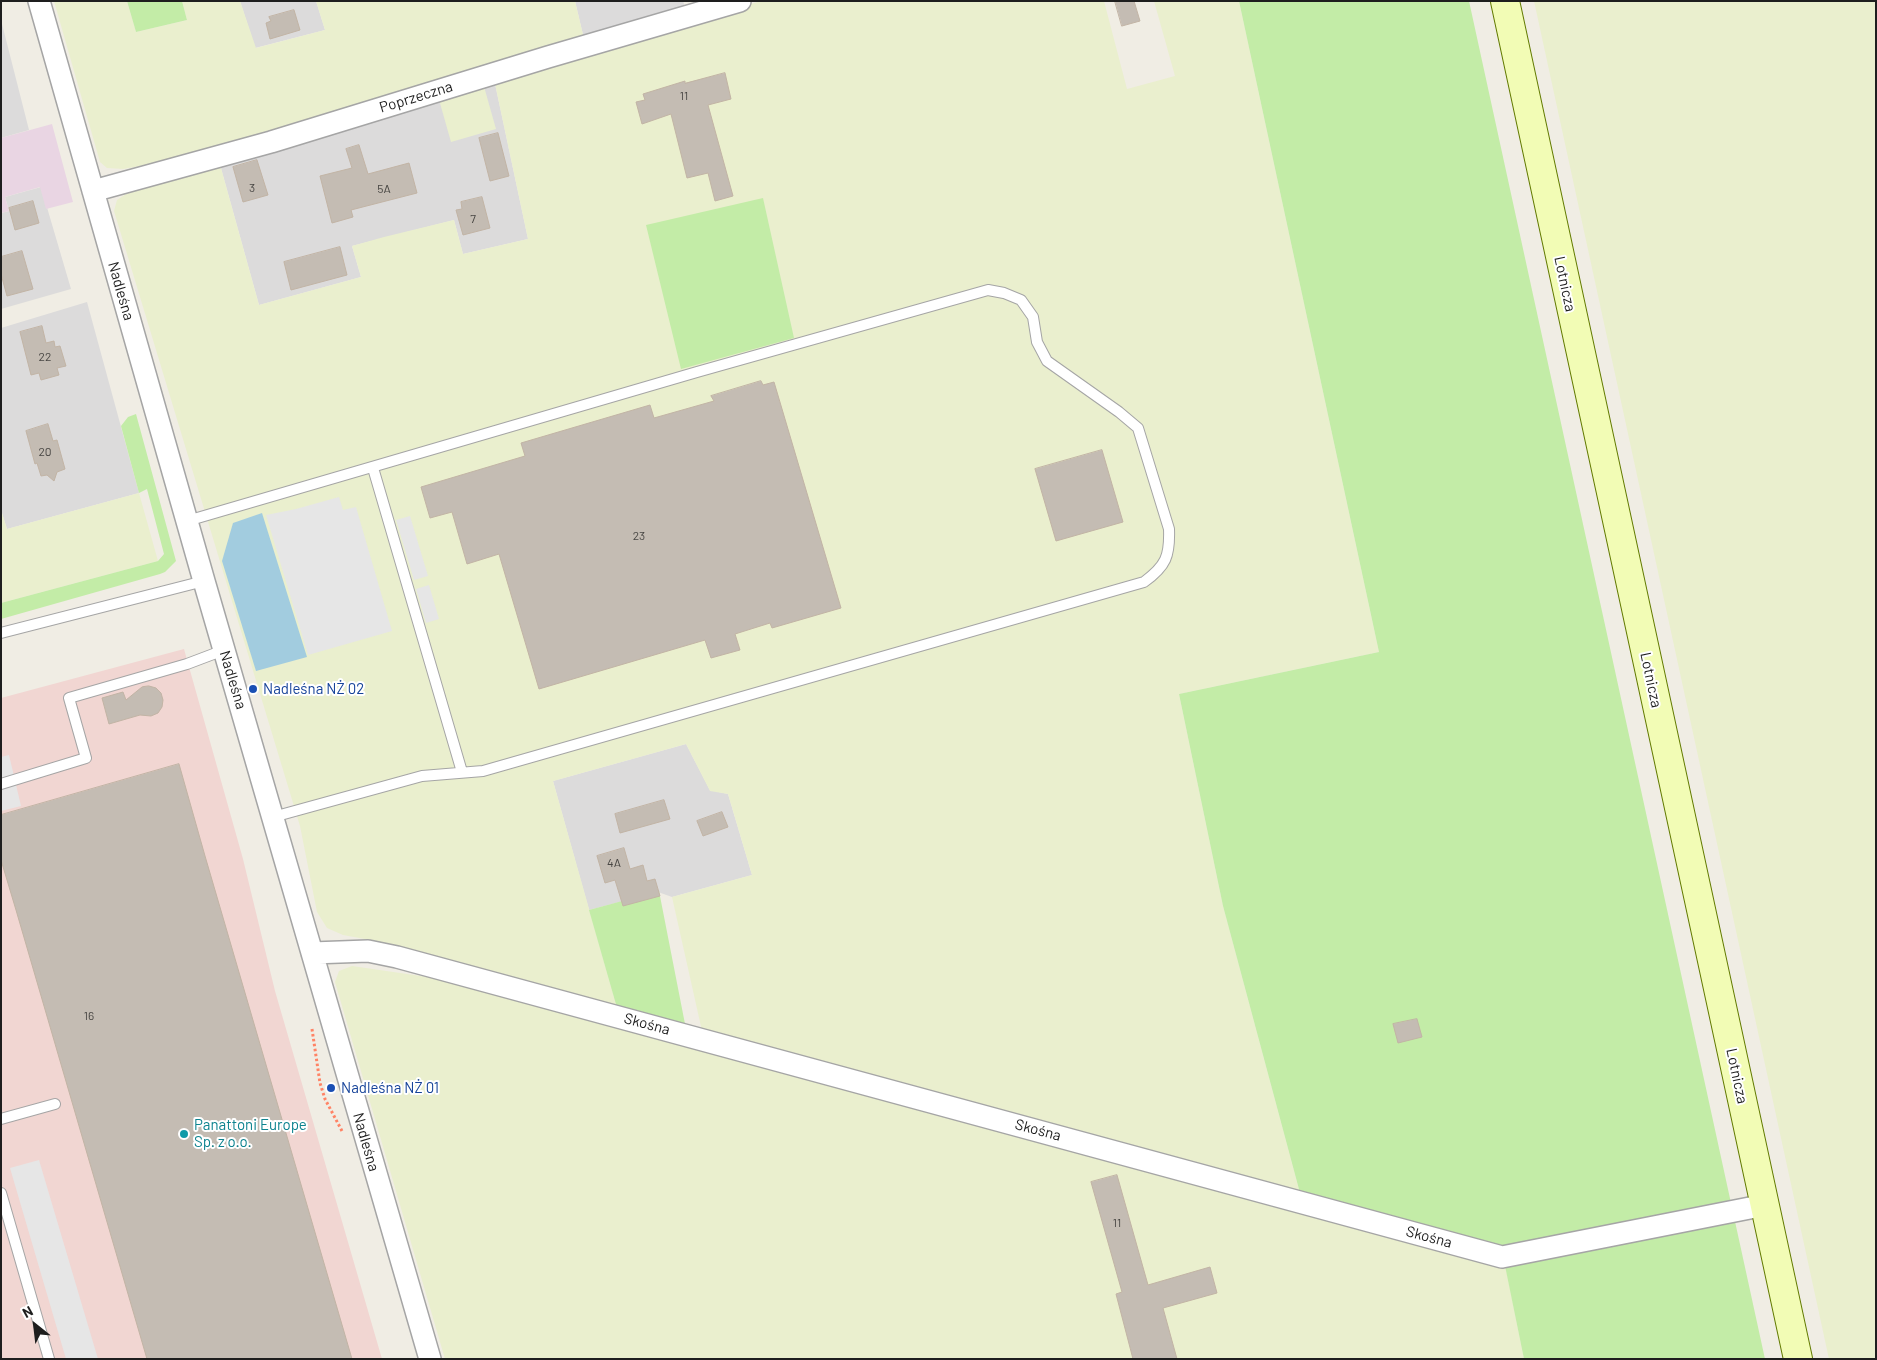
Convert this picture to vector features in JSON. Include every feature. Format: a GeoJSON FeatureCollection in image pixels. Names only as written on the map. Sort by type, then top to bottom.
{"type":"FeatureCollection","features":[{"type":"Feature","properties":{"kind":"main road","name":"Lotnicza"},"geometry":{"type":"LineString","coordinates":[[1505,1],[1798,1359]]}},
{"type":"Feature","properties":{"kind":"street","name":"Nadleśna"},"geometry":{"type":"LineString","coordinates":[[39,1],[204,581],[430,1359]]}},
{"type":"Feature","properties":{"kind":"street","name":"Poprzeczna"},"geometry":{"type":"LineString","coordinates":[[92,191],[271,142],[539,59],[740,1]]}},
{"type":"Feature","properties":{"kind":"street","name":"Skośna"},"geometry":{"type":"LineString","coordinates":[[312,953],[368,951],[397,956],[1502,1257],[1765,1205]]}},
{"type":"Feature","properties":{"kind":"lane"},"geometry":{"type":"LineString","coordinates":[[187,521],[697,372],[988,290],[1004,293],[1021,300],[1033,317],[1037,342],[1047,361],[1119,412],[1138,428],[1169,529],[1169,545],[1166,559],[1158,572],[1144,582],[483,771],[422,776],[273,817]]}},
{"type":"Feature","properties":{"kind":"lane"},"geometry":{"type":"LineString","coordinates":[[373,468],[462,772]]}},
{"type":"Feature","properties":{"kind":"lane"},"geometry":{"type":"LineString","coordinates":[[1,633],[204,581]]}},
{"type":"Feature","properties":{"kind":"lane"},"geometry":{"type":"LineString","coordinates":[[1,784],[86,758],[69,698],[187,664],[224,650]]}},
{"type":"Feature","properties":{"kind":"lane"},"geometry":{"type":"LineString","coordinates":[[1,1119],[55,1104]]}},
{"type":"Feature","properties":{"kind":"lane"},"geometry":{"type":"LineString","coordinates":[[1,1193],[50,1359]]}},
{"type":"Feature","properties":{"kind":"shaded area"},"geometry":{"type":"Polygon","coordinates":[[[240,1],[316,1],[325,30],[255,48],[240,1]]]}},
{"type":"Feature","properties":{"kind":"shaded area"},"geometry":{"type":"Polygon","coordinates":[[[575,1],[683,1],[685,7],[584,39],[575,1]]]}},
{"type":"Feature","properties":{"kind":"shaded area"},"geometry":{"type":"Polygon","coordinates":[[[1,20],[29,130],[1,138],[1,20]]]}},
{"type":"Feature","properties":{"kind":"shaded area"},"geometry":{"type":"Polygon","coordinates":[[[494,79],[528,239],[463,254],[454,220],[352,246],[361,277],[259,305],[219,161],[494,79]]]}},
{"type":"Feature","properties":{"kind":"shaded area"},"geometry":{"type":"Polygon","coordinates":[[[52,124],[73,202],[46,209],[40,187],[5,197],[9,211],[1,213],[1,138],[52,124]]]}},
{"type":"Feature","properties":{"kind":"shaded area"},"geometry":{"type":"Polygon","coordinates":[[[41,187],[71,289],[1,309],[1,213],[9,211],[5,197],[41,187]]]}},
{"type":"Feature","properties":{"kind":"shaded area"},"geometry":{"type":"Polygon","coordinates":[[[87,302],[139,493],[7,529],[1,510],[1,328],[87,302]]]}},
{"type":"Feature","properties":{"kind":"shaded area"},"geometry":{"type":"Polygon","coordinates":[[[339,497],[343,510],[356,507],[392,631],[308,655],[266,515],[339,497]]]}},
{"type":"Feature","properties":{"kind":"shaded area"},"geometry":{"type":"Polygon","coordinates":[[[410,516],[428,576],[414,580],[396,520],[410,516]]]}},
{"type":"Feature","properties":{"kind":"shaded area"},"geometry":{"type":"Polygon","coordinates":[[[429,585],[439,619],[426,623],[416,589],[429,585]]]}},
{"type":"Feature","properties":{"kind":"shaded area"},"geometry":{"type":"Polygon","coordinates":[[[184,649],[243,859],[275,991],[382,1359],[1,1359],[1,698],[184,649]]]}},
{"type":"Feature","properties":{"kind":"shaded area"},"geometry":{"type":"Polygon","coordinates":[[[686,744],[710,790],[728,794],[752,875],[672,897],[658,892],[589,910],[553,781],[686,744]]]}},
{"type":"Feature","properties":{"kind":"shaded area"},"geometry":{"type":"Polygon","coordinates":[[[9,755],[21,806],[1,811],[1,757],[9,755]]]}},
{"type":"Feature","properties":{"kind":"shaded area"},"geometry":{"type":"Polygon","coordinates":[[[39,1160],[98,1359],[66,1359],[10,1168],[39,1160]]]}},
{"type":"Feature","properties":{"kind":"green space"},"geometry":{"type":"Polygon","coordinates":[[[54,1],[127,1],[136,32],[187,20],[182,1],[240,1],[256,48],[325,30],[316,1],[575,1],[584,39],[174,160],[123,169],[107,168],[100,162],[54,1]]]}},
{"type":"Feature","properties":{"kind":"green space"},"geometry":{"type":"Polygon","coordinates":[[[127,1],[182,1],[187,20],[136,32],[127,1]]]}},
{"type":"Feature","properties":{"kind":"green space"},"geometry":{"type":"Polygon","coordinates":[[[761,1],[1104,1],[1127,89],[1175,76],[1154,1],[1239,1],[1379,652],[1179,694],[1223,906],[1300,1193],[702,1031],[672,897],[752,875],[728,794],[710,791],[686,744],[553,781],[617,1008],[376,941],[343,935],[327,928],[317,912],[300,826],[114,211],[117,200],[126,194],[219,161],[259,305],[361,277],[352,246],[384,237],[454,220],[463,254],[528,239],[494,79],[761,1]]]}},
{"type":"Feature","properties":{"kind":"green space"},"geometry":{"type":"Polygon","coordinates":[[[1239,1],[1469,1],[1765,1359],[1524,1359],[1502,1251],[1300,1193],[1223,906],[1179,694],[1379,652],[1239,1]]]}},
{"type":"Feature","properties":{"kind":"green space"},"geometry":{"type":"Polygon","coordinates":[[[1534,1],[1876,1],[1876,1359],[1829,1359],[1534,1]]]}},
{"type":"Feature","properties":{"kind":"green space"},"geometry":{"type":"Polygon","coordinates":[[[483,83],[496,129],[451,142],[438,96],[483,83]]]}},
{"type":"Feature","properties":{"kind":"green space"},"geometry":{"type":"Polygon","coordinates":[[[763,198],[794,338],[681,369],[646,225],[763,198]]]}},
{"type":"Feature","properties":{"kind":"green space"},"geometry":{"type":"Polygon","coordinates":[[[136,414],[176,561],[165,572],[160,574],[1,619],[1,603],[158,561],[164,554],[147,489],[139,493],[121,426],[128,417],[136,414]]]}},
{"type":"Feature","properties":{"kind":"green space"},"geometry":{"type":"Polygon","coordinates":[[[139,493],[158,561],[1,603],[1,510],[7,529],[139,493]]]}},
{"type":"Feature","properties":{"kind":"green space"},"geometry":{"type":"Polygon","coordinates":[[[659,891],[685,1024],[617,1008],[589,910],[659,891]]]}},
{"type":"Feature","properties":{"kind":"green space"},"geometry":{"type":"Polygon","coordinates":[[[352,966],[469,983],[1505,1264],[1524,1359],[445,1359],[335,982],[339,971],[352,966]]]}},
{"type":"Feature","properties":{"kind":"water"},"geometry":{"type":"Polygon","coordinates":[[[262,513],[307,657],[256,671],[222,561],[233,523],[262,513]]]}},
{"type":"Feature","properties":{"kind":"building"},"geometry":{"type":"Polygon","coordinates":[[[1115,1],[1134,1],[1140,21],[1122,26],[1115,1]]]}},
{"type":"Feature","properties":{"kind":"building"},"geometry":{"type":"Polygon","coordinates":[[[294,10],[300,30],[270,39],[266,23],[271,21],[269,17],[294,10]]]}},
{"type":"Feature","properties":{"kind":"building"},"geometry":{"type":"Polygon","coordinates":[[[725,73],[731,99],[708,105],[733,196],[715,201],[708,173],[687,178],[671,114],[642,124],[636,102],[645,100],[643,94],[685,81],[685,83],[725,73]]]}},
{"type":"Feature","properties":{"kind":"building"},"geometry":{"type":"Polygon","coordinates":[[[498,133],[509,176],[490,181],[479,138],[498,133]]]}},
{"type":"Feature","properties":{"kind":"building"},"geometry":{"type":"Polygon","coordinates":[[[359,145],[368,174],[409,163],[417,193],[351,210],[353,217],[332,223],[320,176],[352,168],[346,149],[359,145]]]}},
{"type":"Feature","properties":{"kind":"building"},"geometry":{"type":"Polygon","coordinates":[[[257,160],[268,195],[243,202],[233,167],[257,160]]]}},
{"type":"Feature","properties":{"kind":"building"},"geometry":{"type":"Polygon","coordinates":[[[482,197],[490,228],[463,235],[456,210],[462,209],[461,202],[482,197]]]}},
{"type":"Feature","properties":{"kind":"building"},"geometry":{"type":"Polygon","coordinates":[[[33,201],[39,223],[15,230],[9,208],[33,201]]]}},
{"type":"Feature","properties":{"kind":"building"},"geometry":{"type":"Polygon","coordinates":[[[340,247],[347,275],[291,290],[284,262],[340,247]]]}},
{"type":"Feature","properties":{"kind":"building"},"geometry":{"type":"Polygon","coordinates":[[[22,251],[33,289],[7,296],[1,274],[1,257],[22,251]]]}},
{"type":"Feature","properties":{"kind":"building"},"geometry":{"type":"Polygon","coordinates":[[[42,326],[46,343],[54,341],[55,347],[60,346],[66,366],[57,368],[59,375],[41,380],[39,373],[31,375],[20,332],[42,326]]]}},
{"type":"Feature","properties":{"kind":"building"},"geometry":{"type":"Polygon","coordinates":[[[761,381],[763,385],[774,382],[841,608],[772,628],[770,623],[735,634],[740,650],[711,658],[705,640],[539,689],[499,554],[467,564],[452,512],[430,518],[421,487],[525,456],[521,443],[650,405],[654,418],[714,401],[711,396],[761,381]]]}},
{"type":"Feature","properties":{"kind":"building"},"geometry":{"type":"Polygon","coordinates":[[[48,424],[53,441],[57,440],[65,469],[57,472],[54,481],[47,475],[41,476],[37,463],[35,464],[26,431],[48,424]]]}},
{"type":"Feature","properties":{"kind":"building"},"geometry":{"type":"Polygon","coordinates":[[[1102,450],[1123,522],[1056,541],[1035,469],[1102,450]]]}},
{"type":"Feature","properties":{"kind":"building"},"geometry":{"type":"Polygon","coordinates":[[[142,687],[156,688],[161,693],[162,707],[158,713],[151,716],[140,715],[109,724],[102,698],[123,692],[126,700],[142,687]]]}},
{"type":"Feature","properties":{"kind":"building","name":"Panattoni Europe Sp. z o.o."},"geometry":{"type":"Polygon","coordinates":[[[179,764],[352,1359],[147,1359],[1,860],[1,815],[179,764]]]}},
{"type":"Feature","properties":{"kind":"building"},"geometry":{"type":"Polygon","coordinates":[[[664,800],[670,819],[620,833],[615,814],[664,800]]]}},
{"type":"Feature","properties":{"kind":"building"},"geometry":{"type":"Polygon","coordinates":[[[722,812],[728,827],[703,836],[697,821],[722,812]]]}},
{"type":"Feature","properties":{"kind":"building"},"geometry":{"type":"Polygon","coordinates":[[[624,848],[630,869],[643,865],[647,881],[655,879],[660,896],[623,906],[615,880],[605,883],[597,856],[624,848]]]}},
{"type":"Feature","properties":{"kind":"building"},"geometry":{"type":"Polygon","coordinates":[[[1417,1019],[1422,1037],[1398,1043],[1393,1024],[1417,1019]]]}},
{"type":"Feature","properties":{"kind":"building"},"geometry":{"type":"Polygon","coordinates":[[[1117,1175],[1148,1285],[1210,1267],[1217,1293],[1163,1308],[1177,1359],[1133,1359],[1116,1294],[1122,1292],[1091,1182],[1117,1175]]]}},
{"type":"Feature","properties":{"kind":"place","name":"Nadleśna NŻ 02"},"geometry":{"type":"Point","coordinates":[253,689]}},
{"type":"Feature","properties":{"kind":"place","name":"Nadleśna NŻ 01"},"geometry":{"type":"Point","coordinates":[331,1088]}},
{"type":"Feature","properties":{"kind":"place","name":"Panattoni Europe Sp. z o.o."},"geometry":{"type":"Point","coordinates":[184,1134]}}]}
